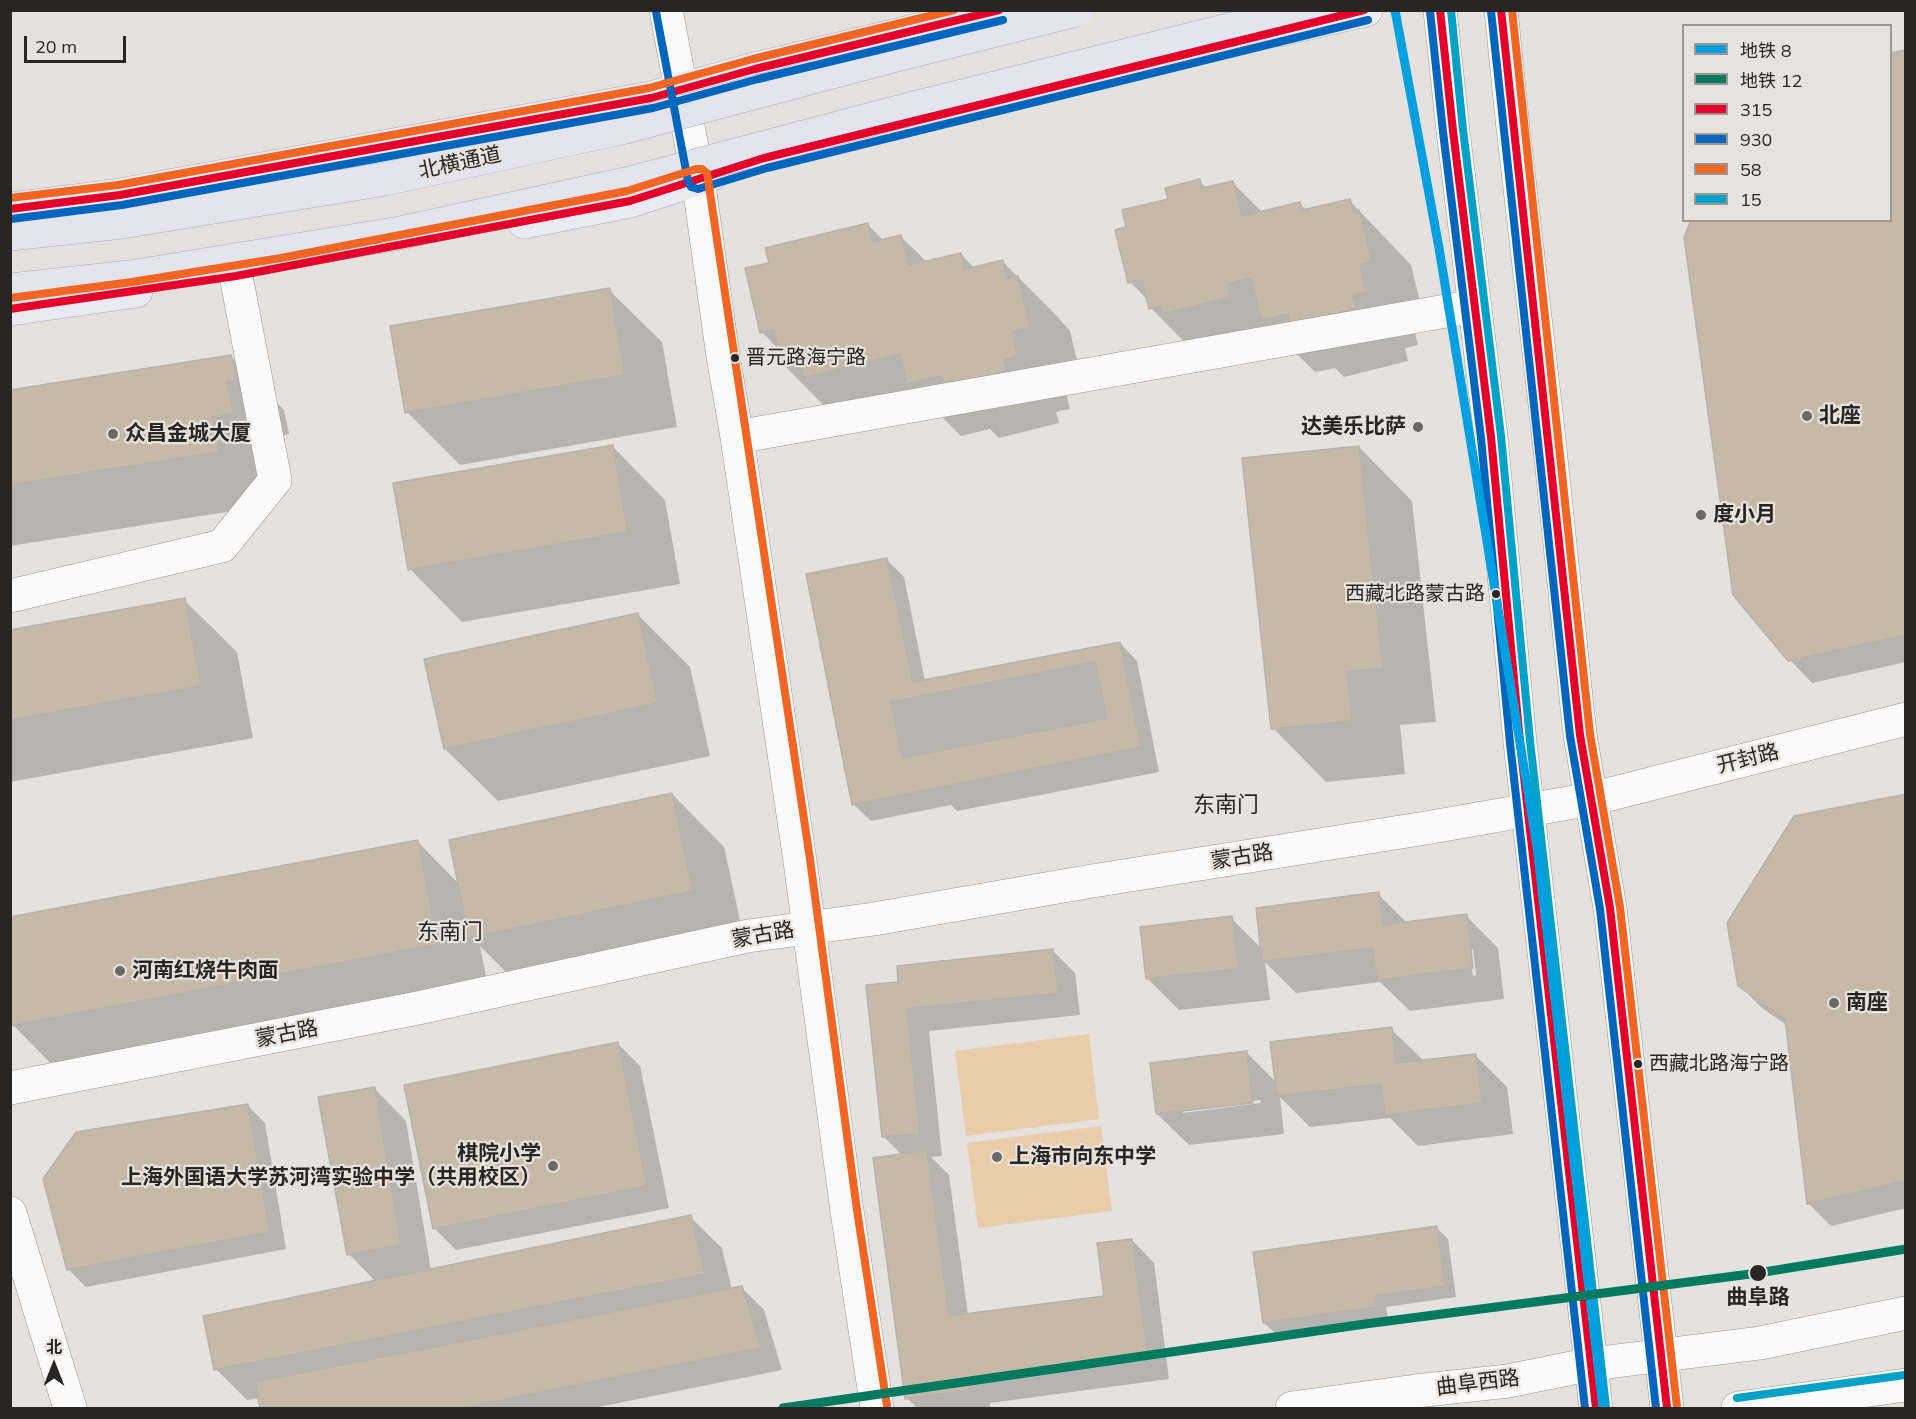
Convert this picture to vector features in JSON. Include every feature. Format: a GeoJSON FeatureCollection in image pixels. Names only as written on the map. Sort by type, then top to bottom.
{"type":"FeatureCollection","features":[{"type":"Feature","properties":{"kind":"highway","name":"北横通道"},"geometry":{"type":"LineString","coordinates":[[10,234],[122,222],[385,180],[621,128],[1076,10]]}},
{"type":"Feature","properties":{"kind":"highway"},"geometry":{"type":"LineString","coordinates":[[10,290],[130,277],[395,234],[634,182],[910,109],[1309,10]]}},
{"type":"Feature","properties":{"kind":"main road"},"geometry":{"type":"LineString","coordinates":[[10,209],[120,195],[614,105],[1001,10]]}},
{"type":"Feature","properties":{"kind":"main road"},"geometry":{"type":"LineString","coordinates":[[10,309],[236,276],[630,201],[764,158],[1366,10]]}},
{"type":"Feature","properties":{"kind":"street"},"geometry":{"type":"LineString","coordinates":[[666,10],[698,180],[737,437],[810,927],[847,1211],[877,1408]]}},
{"type":"Feature","properties":{"kind":"street"},"geometry":{"type":"LineString","coordinates":[[1440,10],[1491,437],[1528,810],[1596,1408]]}},
{"type":"Feature","properties":{"kind":"street"},"geometry":{"type":"LineString","coordinates":[[1501,10],[1580,735],[1610,908],[1667,1408]]}},
{"type":"Feature","properties":{"kind":"street"},"geometry":{"type":"LineString","coordinates":[[10,596],[222,546],[275,480],[236,276]]}},
{"type":"Feature","properties":{"kind":"street"},"geometry":{"type":"LineString","coordinates":[[737,437],[1474,306]]}},
{"type":"Feature","properties":{"kind":"street","name":"开封路"},"geometry":{"type":"LineString","coordinates":[[1592,799],[1905,719]]}},
{"type":"Feature","properties":{"kind":"street","name":"蒙古路"},"geometry":{"type":"LineString","coordinates":[[10,1088],[418,1008],[748,936],[874,919],[1592,799]]}},
{"type":"Feature","properties":{"kind":"street"},"geometry":{"type":"LineString","coordinates":[[10,1213],[70,1408]]}},
{"type":"Feature","properties":{"kind":"street"},"geometry":{"type":"LineString","coordinates":[[1592,1364],[1760,1343],[1905,1313]]}},
{"type":"Feature","properties":{"kind":"street","name":"曲阜西路"},"geometry":{"type":"LineString","coordinates":[[1292,1408],[1508,1381],[1592,1364]]}},
{"type":"Feature","properties":{"kind":"street"},"geometry":{"type":"LineString","coordinates":[[1738,1408],[1905,1385]]}},
{"type":"Feature","properties":{"kind":"shaded area"},"geometry":{"type":"Polygon","coordinates":[[[1089,1034],[1099,1119],[966,1136],[955,1051],[1089,1034]]]}},
{"type":"Feature","properties":{"kind":"shaded area"},"geometry":{"type":"Polygon","coordinates":[[[1101,1126],[1112,1211],[978,1228],[967,1143],[1101,1126]]]}},
{"type":"Feature","properties":{"kind":"building","name":"北座"},"geometry":{"type":"Polygon","coordinates":[[[1906,50],[1906,635],[1788,661],[1733,595],[1684,237],[1690,222],[1892,222],[1892,53],[1906,50]]]}},
{"type":"Feature","properties":{"kind":"building"},"geometry":{"type":"Polygon","coordinates":[[[1200,179],[1202,188],[1233,181],[1242,216],[1300,202],[1302,210],[1350,199],[1353,212],[1359,210],[1372,261],[1360,265],[1366,292],[1353,296],[1357,308],[1290,325],[1288,314],[1261,320],[1251,278],[1228,284],[1230,297],[1163,314],[1161,306],[1149,309],[1142,280],[1128,283],[1115,230],[1126,227],[1122,210],[1168,199],[1165,188],[1200,179]]]}},
{"type":"Feature","properties":{"kind":"building"},"geometry":{"type":"Polygon","coordinates":[[[868,223],[872,242],[901,235],[909,265],[961,253],[965,269],[1003,260],[1007,279],[1018,276],[1030,328],[1012,332],[1018,356],[1004,360],[1007,371],[945,386],[942,376],[907,384],[900,354],[804,378],[800,360],[781,365],[774,330],[760,333],[745,268],[769,263],[765,248],[868,223]]]}},
{"type":"Feature","properties":{"kind":"building"},"geometry":{"type":"Polygon","coordinates":[[[610,288],[625,375],[405,413],[390,326],[610,288]]]}},
{"type":"Feature","properties":{"kind":"building","name":"众昌金城大厦"},"geometry":{"type":"Polygon","coordinates":[[[231,355],[237,381],[227,382],[234,413],[213,417],[219,452],[10,485],[10,390],[231,355]]]}},
{"type":"Feature","properties":{"kind":"building"},"geometry":{"type":"Polygon","coordinates":[[[613,445],[628,532],[408,570],[393,483],[613,445]]]}},
{"type":"Feature","properties":{"kind":"building"},"geometry":{"type":"Polygon","coordinates":[[[1359,446],[1383,668],[1347,672],[1352,721],[1271,729],[1242,458],[1359,446]]]}},
{"type":"Feature","properties":{"kind":"building"},"geometry":{"type":"Polygon","coordinates":[[[887,558],[913,682],[1120,642],[1141,747],[852,805],[806,574],[887,558]]]}},
{"type":"Feature","properties":{"kind":"building"},"geometry":{"type":"Polygon","coordinates":[[[185,598],[201,686],[10,720],[10,630],[185,598]]]}},
{"type":"Feature","properties":{"kind":"building"},"geometry":{"type":"Polygon","coordinates":[[[638,613],[658,703],[444,749],[424,659],[638,613]]]}},
{"type":"Feature","properties":{"kind":"building"},"geometry":{"type":"Polygon","coordinates":[[[1095,662],[1107,718],[902,758],[891,702],[1095,662]]]}},
{"type":"Feature","properties":{"kind":"building"},"geometry":{"type":"Polygon","coordinates":[[[672,793],[693,891],[469,938],[449,840],[672,793]]]}},
{"type":"Feature","properties":{"kind":"building","name":"南座"},"geometry":{"type":"Polygon","coordinates":[[[1906,794],[1906,1181],[1807,1204],[1785,1019],[1738,986],[1727,923],[1794,816],[1906,794]]]}},
{"type":"Feature","properties":{"kind":"building"},"geometry":{"type":"Polygon","coordinates":[[[418,840],[438,944],[11,1026],[10,917],[418,840]]]}},
{"type":"Feature","properties":{"kind":"building"},"geometry":{"type":"Polygon","coordinates":[[[1379,892],[1383,925],[1467,914],[1473,968],[1377,980],[1372,948],[1262,962],[1256,908],[1379,892]]]}},
{"type":"Feature","properties":{"kind":"building"},"geometry":{"type":"Polygon","coordinates":[[[1232,916],[1239,969],[1146,979],[1140,927],[1232,916]]]}},
{"type":"Feature","properties":{"kind":"building"},"geometry":{"type":"Polygon","coordinates":[[[1053,949],[1058,993],[907,1009],[920,1134],[882,1137],[866,985],[898,982],[897,966],[1053,949]]]}},
{"type":"Feature","properties":{"kind":"building"},"geometry":{"type":"Polygon","coordinates":[[[1392,1027],[1396,1063],[1476,1054],[1482,1103],[1385,1115],[1381,1084],[1277,1096],[1270,1042],[1392,1027]]]}},
{"type":"Feature","properties":{"kind":"building"},"geometry":{"type":"Polygon","coordinates":[[[618,1042],[647,1186],[433,1229],[404,1085],[618,1042]]]}},
{"type":"Feature","properties":{"kind":"building"},"geometry":{"type":"Polygon","coordinates":[[[1247,1051],[1253,1103],[1156,1114],[1150,1063],[1247,1051]]]}},
{"type":"Feature","properties":{"kind":"building"},"geometry":{"type":"Polygon","coordinates":[[[375,1087],[401,1245],[347,1255],[318,1097],[375,1087]]]}},
{"type":"Feature","properties":{"kind":"building"},"geometry":{"type":"Polygon","coordinates":[[[248,1104],[270,1232],[67,1270],[43,1179],[76,1132],[248,1104]]]}},
{"type":"Feature","properties":{"kind":"building"},"geometry":{"type":"Polygon","coordinates":[[[927,1150],[949,1316],[1104,1296],[1097,1243],[1132,1239],[1148,1357],[968,1381],[969,1390],[905,1399],[873,1158],[927,1150]]]}},
{"type":"Feature","properties":{"kind":"building"},"geometry":{"type":"Polygon","coordinates":[[[691,1215],[705,1274],[214,1370],[203,1316],[691,1215]]]}},
{"type":"Feature","properties":{"kind":"building"},"geometry":{"type":"Polygon","coordinates":[[[1437,1226],[1445,1286],[1376,1296],[1377,1307],[1263,1323],[1253,1252],[1437,1226]]]}},
{"type":"Feature","properties":{"kind":"building"},"geometry":{"type":"Polygon","coordinates":[[[742,1286],[761,1348],[463,1408],[260,1408],[255,1382],[742,1286]]]}},
{"type":"Feature","properties":{"kind":"metro line","name":"8"},"geometry":{"type":"LineString","coordinates":[[1395,10],[1439,248],[1537,847],[1603,1408]]}},
{"type":"Feature","properties":{"kind":"metro line","name":"12"},"geometry":{"type":"LineString","coordinates":[[783,1408],[1365,1324],[1758,1273],[1906,1249]]}},
{"type":"Feature","properties":{"kind":"transit line","name":"58"},"geometry":{"type":"LineString","coordinates":[[10,198],[118,185],[649,88],[753,59],[954,10]]}},
{"type":"Feature","properties":{"kind":"transit line","name":"315"},"geometry":{"type":"LineString","coordinates":[[10,209],[120,195],[651,98],[755,69],[999,10]]}},
{"type":"Feature","properties":{"kind":"transit line","name":"315"},"geometry":{"type":"LineString","coordinates":[[10,309],[236,276],[630,201],[764,158],[1364,10]]}},
{"type":"Feature","properties":{"kind":"transit line","name":"315"},"geometry":{"type":"LineString","coordinates":[[1440,10],[1491,437],[1520,742],[1596,1408]]}},
{"type":"Feature","properties":{"kind":"transit line","name":"15"},"geometry":{"type":"LineString","coordinates":[[1451,10],[1463,130],[1501,436],[1530,741],[1606,1407]]}},
{"type":"Feature","properties":{"kind":"transit line","name":"315"},"geometry":{"type":"LineString","coordinates":[[1501,10],[1580,735],[1610,908],[1667,1408]]}},
{"type":"Feature","properties":{"kind":"transit line","name":"58"},"geometry":{"type":"LineString","coordinates":[[1512,10],[1590,734],[1620,907],[1677,1407]]}},
{"type":"Feature","properties":{"kind":"transit line","name":"930"},"geometry":{"type":"LineString","coordinates":[[1430,11],[1481,438],[1510,743],[1585,1408]]}},
{"type":"Feature","properties":{"kind":"transit line","name":"930"},"geometry":{"type":"LineString","coordinates":[[1491,11],[1570,736],[1600,909],[1656,1408]]}},
{"type":"Feature","properties":{"kind":"transit line","name":"930"},"geometry":{"type":"LineString","coordinates":[[656,12],[688,181],[691,187],[698,189],[767,168],[1368,20]]}},
{"type":"Feature","properties":{"kind":"transit line","name":"930"},"geometry":{"type":"LineString","coordinates":[[11,219],[122,205],[653,108],[758,79],[1003,20]]}},
{"type":"Feature","properties":{"kind":"transit line","name":"58"},"geometry":{"type":"LineString","coordinates":[[10,298],[132,282],[281,258],[627,191],[696,169],[702,169],[707,173],[810,859],[857,1210],[887,1406]]}},
{"type":"Feature","properties":{"kind":"transit line","name":"15"},"geometry":{"type":"LineString","coordinates":[[1737,1398],[1905,1375]]}},
{"type":"Feature","properties":{"kind":"place","name":"晋元路海宁路"},"geometry":{"type":"Point","coordinates":[735,358]}},
{"type":"Feature","properties":{"kind":"place","name":"北座"},"geometry":{"type":"Point","coordinates":[1807,416]}},
{"type":"Feature","properties":{"kind":"place","name":"达美乐比萨"},"geometry":{"type":"Point","coordinates":[1418,427]}},
{"type":"Feature","properties":{"kind":"place","name":"众昌金城大厦"},"geometry":{"type":"Point","coordinates":[113,434]}},
{"type":"Feature","properties":{"kind":"place","name":"度小月"},"geometry":{"type":"Point","coordinates":[1701,515]}},
{"type":"Feature","properties":{"kind":"place","name":"西藏北路蒙古路"},"geometry":{"type":"Point","coordinates":[1496,594]}},
{"type":"Feature","properties":{"kind":"place","name":"河南红烧牛肉面"},"geometry":{"type":"Point","coordinates":[120,971]}},
{"type":"Feature","properties":{"kind":"place","name":"南座"},"geometry":{"type":"Point","coordinates":[1834,1003]}},
{"type":"Feature","properties":{"kind":"place","name":"西藏北路海宁路"},"geometry":{"type":"Point","coordinates":[1638,1064]}},
{"type":"Feature","properties":{"kind":"place","name":"上海市向东中学"},"geometry":{"type":"Point","coordinates":[997,1157]}},
{"type":"Feature","properties":{"kind":"place","name":"棋院小学 上海外国语大学苏河湾实验中学（共用校区）"},"geometry":{"type":"Point","coordinates":[553,1166]}},
{"type":"Feature","properties":{"kind":"place","name":"曲阜路"},"geometry":{"type":"Point","coordinates":[1758,1273]}},
{"type":"Feature","properties":{"kind":"district","name":"东南门"},"geometry":{"type":"Point","coordinates":[1226,805]}},
{"type":"Feature","properties":{"kind":"district","name":"东南门"},"geometry":{"type":"Point","coordinates":[450,932]}}]}
